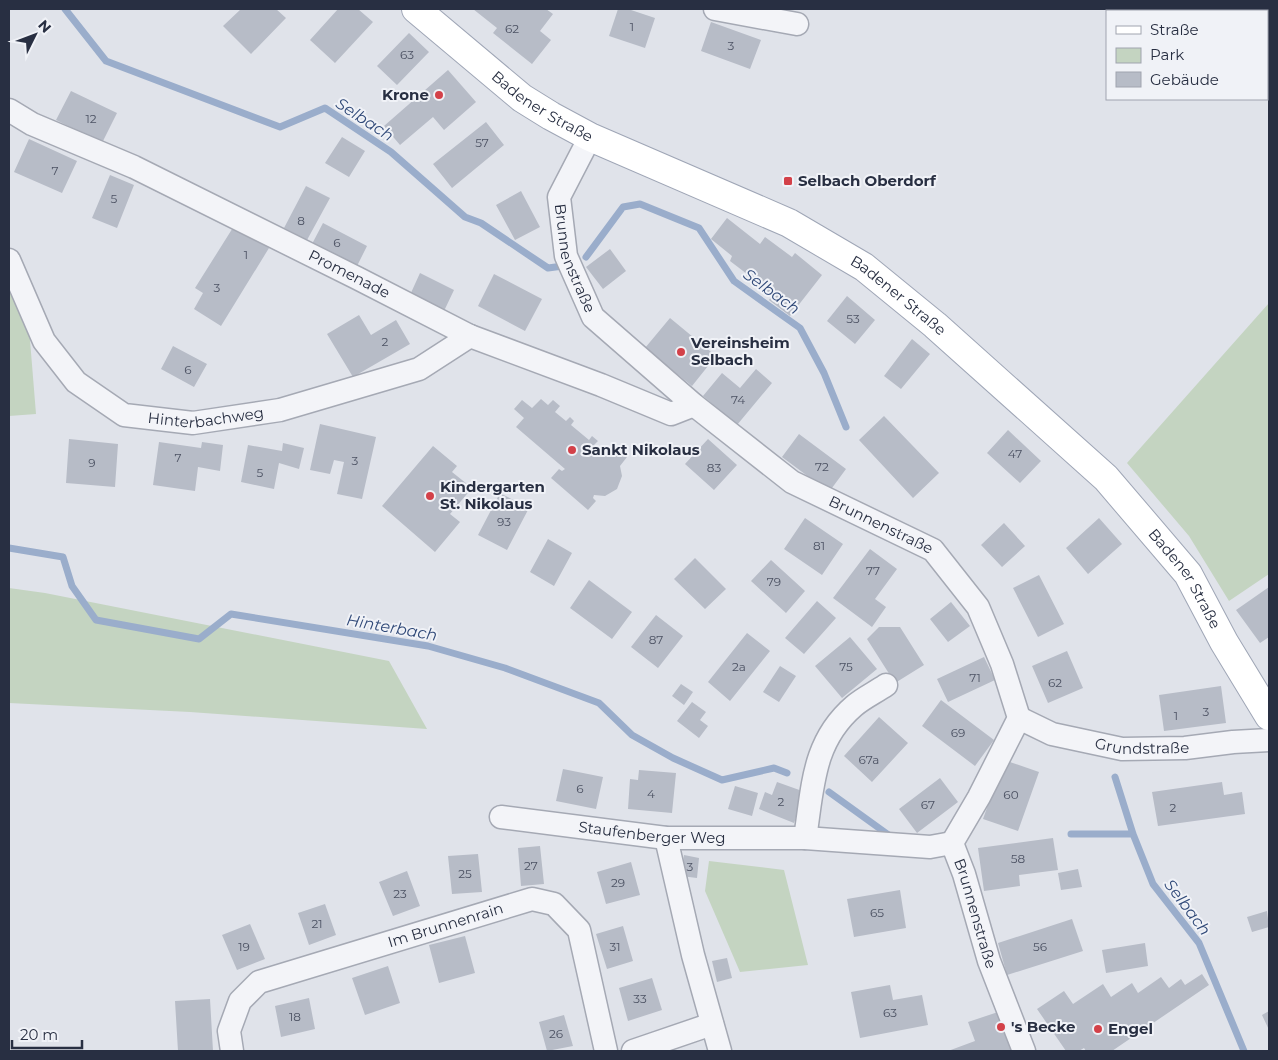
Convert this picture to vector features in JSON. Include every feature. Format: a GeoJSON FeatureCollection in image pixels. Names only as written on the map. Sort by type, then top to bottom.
{"type":"FeatureCollection","features":[{"type":"Feature","properties":{"kind":"main road","name":"Badener Straße"},"geometry":{"type":"LineString","coordinates":[[416,9],[522,98],[551,116],[590,137],[789,223],[864,267],[935,325],[1106,478],[1176,559],[1188,574],[1224,642],[1269,716]]}},
{"type":"Feature","properties":{"kind":"street"},"geometry":{"type":"LineString","coordinates":[[715,9],[797,24]]}},
{"type":"Feature","properties":{"kind":"street","name":"Promenade"},"geometry":{"type":"LineString","coordinates":[[9,110],[32,124],[142,172],[470,336],[601,385],[671,414],[694,405]]}},
{"type":"Feature","properties":{"kind":"street","name":"Brunnenstraße"},"geometry":{"type":"LineString","coordinates":[[590,137],[559,197],[566,256],[593,317],[694,405],[792,482],[934,550],[978,607],[1002,664],[1019,718],[979,797],[952,843],[964,874],[989,960],[1024,1051]]}},
{"type":"Feature","properties":{"kind":"street","name":"Hinterbachweg"},"geometry":{"type":"LineString","coordinates":[[9,260],[44,341],[76,382],[124,415],[193,423],[280,410],[420,370],[470,336]]}},
{"type":"Feature","properties":{"kind":"street"},"geometry":{"type":"LineString","coordinates":[[806,838],[816,766],[828,736],[854,706],[886,685]]}},
{"type":"Feature","properties":{"kind":"street","name":"Grundstraße"},"geometry":{"type":"LineString","coordinates":[[1019,718],[1052,734],[1122,749],[1185,748],[1269,740]]}},
{"type":"Feature","properties":{"kind":"street","name":"Staufenberger Weg"},"geometry":{"type":"LineString","coordinates":[[501,817],[666,838],[806,838],[930,847],[952,843]]}},
{"type":"Feature","properties":{"kind":"street"},"geometry":{"type":"LineString","coordinates":[[666,838],[693,955],[720,1051]]}},
{"type":"Feature","properties":{"kind":"street","name":"Im Brunnenrain"},"geometry":{"type":"LineString","coordinates":[[232,1051],[229,1031],[240,1001],[259,982],[532,899],[554,904],[579,930],[606,1051]]}},
{"type":"Feature","properties":{"kind":"street"},"geometry":{"type":"LineString","coordinates":[[633,1051],[712,1024]]}},
{"type":"Feature","properties":{"kind":"green space"},"geometry":{"type":"Polygon","coordinates":[[[9,266],[27,303],[36,414],[9,416],[9,266]]]}},
{"type":"Feature","properties":{"kind":"green space"},"geometry":{"type":"Polygon","coordinates":[[[1269,303],[1269,574],[1229,601],[1189,536],[1127,463],[1269,303]]]}},
{"type":"Feature","properties":{"kind":"green space"},"geometry":{"type":"Polygon","coordinates":[[[9,588],[45,593],[389,661],[427,729],[190,712],[9,703],[9,588]]]}},
{"type":"Feature","properties":{"kind":"green space"},"geometry":{"type":"Polygon","coordinates":[[[709,861],[784,870],[808,965],[740,972],[705,891],[709,861]]]}},
{"type":"Feature","properties":{"kind":"building"},"geometry":{"type":"Polygon","coordinates":[[[241,9],[276,9],[286,18],[251,54],[223,26],[241,9]]]}},
{"type":"Feature","properties":{"kind":"building"},"geometry":{"type":"Polygon","coordinates":[[[338,9],[358,9],[373,22],[335,63],[310,40],[338,9]]]}},
{"type":"Feature","properties":{"kind":"building"},"geometry":{"type":"Polygon","coordinates":[[[473,9],[546,9],[553,14],[540,31],[551,40],[532,64],[493,33],[497,28],[473,9]]]}},
{"type":"Feature","properties":{"kind":"building"},"geometry":{"type":"Polygon","coordinates":[[[618,9],[628,9],[655,18],[645,48],[609,36],[618,9]]]}},
{"type":"Feature","properties":{"kind":"building"},"geometry":{"type":"Polygon","coordinates":[[[711,22],[761,40],[750,69],[701,51],[711,22]]]}},
{"type":"Feature","properties":{"kind":"building"},"geometry":{"type":"Polygon","coordinates":[[[409,33],[429,52],[397,85],[377,66],[409,33]]]}},
{"type":"Feature","properties":{"kind":"building"},"geometry":{"type":"Polygon","coordinates":[[[448,70],[476,102],[444,130],[433,117],[400,145],[384,126],[448,70]]]}},
{"type":"Feature","properties":{"kind":"building"},"geometry":{"type":"Polygon","coordinates":[[[71,91],[117,113],[102,143],[56,120],[71,91]]]}},
{"type":"Feature","properties":{"kind":"building"},"geometry":{"type":"Polygon","coordinates":[[[486,122],[504,145],[452,188],[433,164],[486,122]]]}},
{"type":"Feature","properties":{"kind":"building"},"geometry":{"type":"Polygon","coordinates":[[[342,137],[365,151],[349,177],[325,163],[342,137]]]}},
{"type":"Feature","properties":{"kind":"building"},"geometry":{"type":"Polygon","coordinates":[[[29,139],[77,161],[62,193],[14,172],[29,139]]]}},
{"type":"Feature","properties":{"kind":"building"},"geometry":{"type":"Polygon","coordinates":[[[110,175],[134,185],[117,228],[92,218],[110,175]]]}},
{"type":"Feature","properties":{"kind":"building"},"geometry":{"type":"Polygon","coordinates":[[[306,186],[330,198],[307,240],[284,228],[306,186]]]}},
{"type":"Feature","properties":{"kind":"building"},"geometry":{"type":"Polygon","coordinates":[[[521,191],[540,227],[515,240],[496,205],[521,191]]]}},
{"type":"Feature","properties":{"kind":"building"},"geometry":{"type":"Polygon","coordinates":[[[727,218],[760,244],[765,237],[792,257],[795,253],[822,275],[790,316],[769,300],[771,297],[745,277],[747,274],[730,261],[732,256],[711,239],[727,218]]]}},
{"type":"Feature","properties":{"kind":"building"},"geometry":{"type":"Polygon","coordinates":[[[323,223],[367,246],[357,266],[312,244],[323,223]]]}},
{"type":"Feature","properties":{"kind":"building"},"geometry":{"type":"Polygon","coordinates":[[[234,226],[269,248],[221,326],[194,309],[203,293],[195,288],[234,226]]]}},
{"type":"Feature","properties":{"kind":"building"},"geometry":{"type":"Polygon","coordinates":[[[610,249],[626,271],[603,289],[586,267],[610,249]]]}},
{"type":"Feature","properties":{"kind":"building"},"geometry":{"type":"Polygon","coordinates":[[[420,273],[454,290],[444,311],[410,295],[420,273]]]}},
{"type":"Feature","properties":{"kind":"building"},"geometry":{"type":"Polygon","coordinates":[[[494,274],[542,299],[525,331],[478,306],[494,274]]]}},
{"type":"Feature","properties":{"kind":"building"},"geometry":{"type":"Polygon","coordinates":[[[847,296],[875,320],[855,344],[827,321],[847,296]]]}},
{"type":"Feature","properties":{"kind":"building"},"geometry":{"type":"Polygon","coordinates":[[[359,315],[371,335],[396,320],[410,344],[353,377],[327,334],[359,315]]]}},
{"type":"Feature","properties":{"kind":"building","name":"Vereinsheim Selbach"},"geometry":{"type":"Polygon","coordinates":[[[670,318],[716,356],[692,386],[645,348],[670,318]]]}},
{"type":"Feature","properties":{"kind":"building"},"geometry":{"type":"Polygon","coordinates":[[[912,339],[930,354],[901,389],[884,376],[912,339]]]}},
{"type":"Feature","properties":{"kind":"building"},"geometry":{"type":"Polygon","coordinates":[[[173,346],[207,364],[194,387],[161,369],[173,346]]]}},
{"type":"Feature","properties":{"kind":"building"},"geometry":{"type":"Polygon","coordinates":[[[756,369],[772,383],[737,425],[703,396],[722,373],[740,388],[756,369]]]}},
{"type":"Feature","properties":{"kind":"building","name":"Sankt Nikolaus"},"geometry":{"type":"Polygon","coordinates":[[[541,399],[548,405],[553,400],[560,406],[555,412],[566,421],[570,417],[574,421],[571,425],[589,440],[592,436],[598,441],[594,445],[606,455],[613,446],[627,457],[620,466],[622,476],[617,489],[605,496],[594,495],[593,498],[596,501],[588,510],[551,478],[559,469],[562,471],[565,469],[516,427],[524,418],[514,409],[522,400],[532,408],[541,399]]]}},
{"type":"Feature","properties":{"kind":"building"},"geometry":{"type":"Polygon","coordinates":[[[884,416],[939,473],[913,498],[859,440],[884,416]]]}},
{"type":"Feature","properties":{"kind":"building"},"geometry":{"type":"Polygon","coordinates":[[[320,424],[376,437],[362,499],[337,494],[344,462],[334,460],[330,474],[310,470],[320,424]]]}},
{"type":"Feature","properties":{"kind":"building"},"geometry":{"type":"Polygon","coordinates":[[[1008,430],[1041,461],[1020,483],[987,453],[1008,430]]]}},
{"type":"Feature","properties":{"kind":"building"},"geometry":{"type":"Polygon","coordinates":[[[799,434],[846,469],[829,492],[782,457],[799,434]]]}},
{"type":"Feature","properties":{"kind":"building"},"geometry":{"type":"Polygon","coordinates":[[[69,439],[118,444],[115,487],[66,483],[69,439]]]}},
{"type":"Feature","properties":{"kind":"building"},"geometry":{"type":"Polygon","coordinates":[[[708,439],[737,465],[714,490],[685,464],[708,439]]]}},
{"type":"Feature","properties":{"kind":"building"},"geometry":{"type":"Polygon","coordinates":[[[159,442],[201,448],[202,442],[223,445],[220,471],[198,467],[195,491],[153,485],[159,442]]]}},
{"type":"Feature","properties":{"kind":"building"},"geometry":{"type":"Polygon","coordinates":[[[283,443],[304,448],[299,469],[279,463],[274,489],[241,482],[248,445],[282,451],[283,443]]]}},
{"type":"Feature","properties":{"kind":"building"},"geometry":{"type":"Polygon","coordinates":[[[433,446],[457,466],[452,472],[472,488],[450,514],[460,522],[435,552],[382,506],[433,446]]]}},
{"type":"Feature","properties":{"kind":"building"},"geometry":{"type":"Polygon","coordinates":[[[500,493],[529,508],[507,550],[478,535],[500,493]]]}},
{"type":"Feature","properties":{"kind":"building"},"geometry":{"type":"Polygon","coordinates":[[[805,518],[843,544],[822,575],[784,549],[805,518]]]}},
{"type":"Feature","properties":{"kind":"building"},"geometry":{"type":"Polygon","coordinates":[[[1099,518],[1122,544],[1088,574],[1066,548],[1099,518]]]}},
{"type":"Feature","properties":{"kind":"building"},"geometry":{"type":"Polygon","coordinates":[[[1004,523],[1025,546],[1002,567],[981,545],[1004,523]]]}},
{"type":"Feature","properties":{"kind":"building"},"geometry":{"type":"Polygon","coordinates":[[[548,539],[572,553],[554,586],[530,572],[548,539]]]}},
{"type":"Feature","properties":{"kind":"building"},"geometry":{"type":"Polygon","coordinates":[[[870,549],[897,569],[875,599],[886,607],[872,627],[833,598],[870,549]]]}},
{"type":"Feature","properties":{"kind":"building"},"geometry":{"type":"Polygon","coordinates":[[[695,558],[726,589],[705,609],[674,579],[695,558]]]}},
{"type":"Feature","properties":{"kind":"building"},"geometry":{"type":"Polygon","coordinates":[[[771,560],[805,591],[786,613],[751,581],[771,560]]]}},
{"type":"Feature","properties":{"kind":"building"},"geometry":{"type":"Polygon","coordinates":[[[1039,575],[1064,624],[1038,637],[1013,588],[1039,575]]]}},
{"type":"Feature","properties":{"kind":"building"},"geometry":{"type":"Polygon","coordinates":[[[589,580],[632,612],[612,639],[570,608],[589,580]]]}},
{"type":"Feature","properties":{"kind":"building"},"geometry":{"type":"Polygon","coordinates":[[[1269,587],[1269,637],[1260,643],[1236,610],[1269,587]]]}},
{"type":"Feature","properties":{"kind":"building"},"geometry":{"type":"Polygon","coordinates":[[[817,601],[836,618],[804,654],[785,638],[817,601]]]}},
{"type":"Feature","properties":{"kind":"building"},"geometry":{"type":"Polygon","coordinates":[[[951,602],[970,626],[948,642],[930,619],[951,602]]]}},
{"type":"Feature","properties":{"kind":"building"},"geometry":{"type":"Polygon","coordinates":[[[656,615],[683,636],[658,668],[631,647],[656,615]]]}},
{"type":"Feature","properties":{"kind":"building"},"geometry":{"type":"Polygon","coordinates":[[[879,627],[900,627],[924,665],[895,683],[867,639],[879,627]]]}},
{"type":"Feature","properties":{"kind":"building"},"geometry":{"type":"Polygon","coordinates":[[[747,633],[770,651],[730,701],[708,682],[747,633]]]}},
{"type":"Feature","properties":{"kind":"building"},"geometry":{"type":"Polygon","coordinates":[[[850,637],[877,669],[842,698],[815,666],[850,637]]]}},
{"type":"Feature","properties":{"kind":"building"},"geometry":{"type":"Polygon","coordinates":[[[1067,651],[1083,688],[1048,703],[1032,666],[1067,651]]]}},
{"type":"Feature","properties":{"kind":"building"},"geometry":{"type":"Polygon","coordinates":[[[984,657],[995,680],[948,702],[937,679],[984,657]]]}},
{"type":"Feature","properties":{"kind":"building"},"geometry":{"type":"Polygon","coordinates":[[[780,666],[796,676],[779,702],[763,692],[780,666]]]}},
{"type":"Feature","properties":{"kind":"building"},"geometry":{"type":"Polygon","coordinates":[[[681,684],[693,692],[684,705],[672,696],[681,684]]]}},
{"type":"Feature","properties":{"kind":"building"},"geometry":{"type":"Polygon","coordinates":[[[1221,686],[1226,723],[1164,731],[1159,695],[1221,686]]]}},
{"type":"Feature","properties":{"kind":"building"},"geometry":{"type":"Polygon","coordinates":[[[941,700],[994,740],[975,766],[922,726],[941,700]]]}},
{"type":"Feature","properties":{"kind":"building"},"geometry":{"type":"Polygon","coordinates":[[[692,702],[706,712],[700,720],[708,726],[699,738],[677,721],[692,702]]]}},
{"type":"Feature","properties":{"kind":"building"},"geometry":{"type":"Polygon","coordinates":[[[879,717],[908,743],[872,782],[844,756],[879,717]]]}},
{"type":"Feature","properties":{"kind":"building"},"geometry":{"type":"Polygon","coordinates":[[[1004,760],[1039,772],[1018,831],[983,819],[1004,760]]]}},
{"type":"Feature","properties":{"kind":"building"},"geometry":{"type":"Polygon","coordinates":[[[563,769],[603,777],[596,809],[556,801],[563,769]]]}},
{"type":"Feature","properties":{"kind":"building"},"geometry":{"type":"Polygon","coordinates":[[[639,770],[676,773],[672,813],[628,809],[630,779],[638,780],[639,770]]]}},
{"type":"Feature","properties":{"kind":"building"},"geometry":{"type":"Polygon","coordinates":[[[940,778],[958,802],[917,833],[899,809],[940,778]]]}},
{"type":"Feature","properties":{"kind":"building"},"geometry":{"type":"Polygon","coordinates":[[[777,782],[805,792],[794,823],[759,809],[765,792],[772,795],[777,782]]]}},
{"type":"Feature","properties":{"kind":"building"},"geometry":{"type":"Polygon","coordinates":[[[1222,782],[1224,795],[1242,792],[1245,814],[1158,826],[1152,792],[1222,782]]]}},
{"type":"Feature","properties":{"kind":"building"},"geometry":{"type":"Polygon","coordinates":[[[735,786],[758,793],[752,816],[728,809],[735,786]]]}},
{"type":"Feature","properties":{"kind":"building"},"geometry":{"type":"Polygon","coordinates":[[[1053,838],[1058,870],[1019,875],[1020,886],[984,891],[978,848],[1053,838]]]}},
{"type":"Feature","properties":{"kind":"building"},"geometry":{"type":"Polygon","coordinates":[[[540,846],[544,884],[521,886],[518,848],[540,846]]]}},
{"type":"Feature","properties":{"kind":"building"},"geometry":{"type":"Polygon","coordinates":[[[478,854],[482,892],[452,894],[448,856],[478,854]]]}},
{"type":"Feature","properties":{"kind":"building"},"geometry":{"type":"Polygon","coordinates":[[[684,855],[699,858],[697,878],[681,876],[684,855]]]}},
{"type":"Feature","properties":{"kind":"building"},"geometry":{"type":"Polygon","coordinates":[[[631,862],[640,895],[606,904],[597,872],[631,862]]]}},
{"type":"Feature","properties":{"kind":"building"},"geometry":{"type":"Polygon","coordinates":[[[1078,869],[1082,887],[1061,890],[1058,873],[1078,869]]]}},
{"type":"Feature","properties":{"kind":"building"},"geometry":{"type":"Polygon","coordinates":[[[407,871],[420,906],[393,916],[379,882],[407,871]]]}},
{"type":"Feature","properties":{"kind":"building"},"geometry":{"type":"Polygon","coordinates":[[[900,890],[906,928],[854,937],[847,899],[900,890]]]}},
{"type":"Feature","properties":{"kind":"building"},"geometry":{"type":"Polygon","coordinates":[[[325,904],[336,935],[309,945],[298,913],[325,904]]]}},
{"type":"Feature","properties":{"kind":"building"},"geometry":{"type":"Polygon","coordinates":[[[1267,911],[1269,927],[1252,932],[1247,917],[1267,911]]]}},
{"type":"Feature","properties":{"kind":"building"},"geometry":{"type":"Polygon","coordinates":[[[1072,919],[1083,951],[1007,975],[998,943],[1072,919]]]}},
{"type":"Feature","properties":{"kind":"building"},"geometry":{"type":"Polygon","coordinates":[[[250,924],[265,959],[237,970],[222,935],[250,924]]]}},
{"type":"Feature","properties":{"kind":"building"},"geometry":{"type":"Polygon","coordinates":[[[623,926],[633,961],[607,969],[596,934],[623,926]]]}},
{"type":"Feature","properties":{"kind":"building"},"geometry":{"type":"Polygon","coordinates":[[[465,936],[475,973],[439,983],[429,945],[465,936]]]}},
{"type":"Feature","properties":{"kind":"building"},"geometry":{"type":"Polygon","coordinates":[[[1145,943],[1148,966],[1106,973],[1102,950],[1145,943]]]}},
{"type":"Feature","properties":{"kind":"building"},"geometry":{"type":"Polygon","coordinates":[[[727,958],[732,978],[717,982],[712,961],[727,958]]]}},
{"type":"Feature","properties":{"kind":"building"},"geometry":{"type":"Polygon","coordinates":[[[388,966],[400,1003],[365,1015],[352,978],[388,966]]]}},
{"type":"Feature","properties":{"kind":"building","name":"Engel"},"geometry":{"type":"Polygon","coordinates":[[[1202,974],[1209,985],[1112,1051],[1086,1051],[1084,1048],[1079,1051],[1066,1051],[1037,1009],[1064,991],[1073,1004],[1103,984],[1111,997],[1132,983],[1138,993],[1161,977],[1169,988],[1181,979],[1185,985],[1202,974]]]}},
{"type":"Feature","properties":{"kind":"building"},"geometry":{"type":"Polygon","coordinates":[[[652,978],[662,1010],[628,1021],[619,988],[652,978]]]}},
{"type":"Feature","properties":{"kind":"building"},"geometry":{"type":"Polygon","coordinates":[[[890,985],[893,1000],[922,995],[928,1025],[860,1038],[851,992],[890,985]]]}},
{"type":"Feature","properties":{"kind":"building"},"geometry":{"type":"Polygon","coordinates":[[[309,998],[315,1029],[281,1037],[275,1006],[309,998]]]}},
{"type":"Feature","properties":{"kind":"building"},"geometry":{"type":"Polygon","coordinates":[[[210,999],[213,1051],[178,1051],[175,1001],[210,999]]]}},
{"type":"Feature","properties":{"kind":"building"},"geometry":{"type":"Polygon","coordinates":[[[1269,1011],[1269,1030],[1262,1015],[1269,1011]]]}},
{"type":"Feature","properties":{"kind":"building"},"geometry":{"type":"Polygon","coordinates":[[[998,1012],[1011,1051],[948,1051],[975,1041],[968,1022],[998,1012]]]}},
{"type":"Feature","properties":{"kind":"building"},"geometry":{"type":"Polygon","coordinates":[[[564,1015],[573,1046],[547,1051],[539,1022],[564,1015]]]}},
{"type":"Feature","properties":{"kind":"waterway","name":"Selbach"},"geometry":{"type":"LineString","coordinates":[[65,9],[106,61],[280,127],[325,108],[391,152],[465,217],[481,223],[548,268],[563,266]]}},
{"type":"Feature","properties":{"kind":"waterway","name":"Selbach"},"geometry":{"type":"LineString","coordinates":[[586,257],[623,207],[640,204],[699,228],[734,281],[800,328],[824,373],[846,427]]}},
{"type":"Feature","properties":{"kind":"waterway","name":"Hinterbach"},"geometry":{"type":"LineString","coordinates":[[9,548],[63,557],[72,586],[96,620],[199,639],[231,614],[428,646],[505,668],[599,703],[632,735],[673,758],[722,780],[774,768],[787,773]]}},
{"type":"Feature","properties":{"kind":"waterway","name":"Selbach"},"geometry":{"type":"LineString","coordinates":[[1115,777],[1133,834],[1153,884],[1199,943],[1244,1051]]}},
{"type":"Feature","properties":{"kind":"waterway","name":"Hinterbach"},"geometry":{"type":"LineString","coordinates":[[829,792],[890,836]]}},
{"type":"Feature","properties":{"kind":"waterway","name":"Hinterbach"},"geometry":{"type":"LineString","coordinates":[[1071,834],[1133,834]]}},
{"type":"Feature","properties":{"kind":"place","name":"Krone"},"geometry":{"type":"Point","coordinates":[439,95]}},
{"type":"Feature","properties":{"kind":"place","name":"Selbach Oberdorf"},"geometry":{"type":"Point","coordinates":[788,181]}},
{"type":"Feature","properties":{"kind":"place","name":"Vereinsheim Selbach"},"geometry":{"type":"Point","coordinates":[681,352]}},
{"type":"Feature","properties":{"kind":"place","name":"Sankt Nikolaus"},"geometry":{"type":"Point","coordinates":[572,450]}},
{"type":"Feature","properties":{"kind":"place","name":"Kindergarten St. Nikolaus"},"geometry":{"type":"Point","coordinates":[430,496]}},
{"type":"Feature","properties":{"kind":"place","name":"'s Becke"},"geometry":{"type":"Point","coordinates":[1001,1027]}},
{"type":"Feature","properties":{"kind":"place","name":"Engel"},"geometry":{"type":"Point","coordinates":[1098,1029]}}]}
